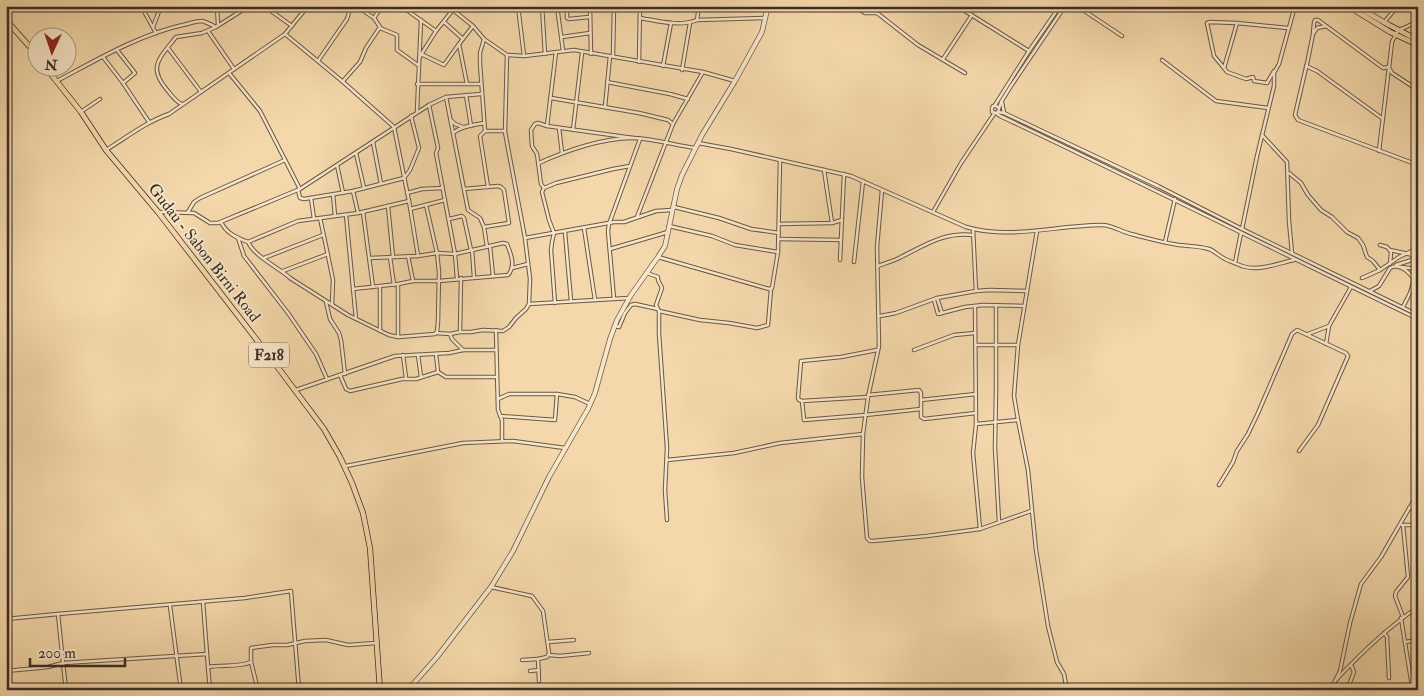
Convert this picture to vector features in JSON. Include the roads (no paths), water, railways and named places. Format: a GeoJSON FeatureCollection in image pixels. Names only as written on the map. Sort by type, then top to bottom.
{"type":"FeatureCollection","features":[{"type":"Feature","properties":{"kind":"main road"},"geometry":{"type":"LineString","coordinates":[[1348,6],[1418,45]]}},
{"type":"Feature","properties":{"kind":"main road"},"geometry":{"type":"LineString","coordinates":[[1360,7],[1397,32],[1418,40]]}},
{"type":"Feature","properties":{"kind":"main road"},"geometry":{"type":"LineString","coordinates":[[6,20],[28,45]]}},
{"type":"Feature","properties":{"kind":"main road","name":"Gudau - Sabon Birni Road"},"geometry":{"type":"LineString","coordinates":[[54,78],[106,150],[158,212],[226,299],[324,430],[344,467],[363,513],[368,535],[378,642],[380,690]]}},
{"type":"Feature","properties":{"kind":"street"},"geometry":{"type":"LineString","coordinates":[[141,6],[156,33]]}},
{"type":"Feature","properties":{"kind":"street"},"geometry":{"type":"LineString","coordinates":[[153,27],[161,6]]}},
{"type":"Feature","properties":{"kind":"street"},"geometry":{"type":"LineString","coordinates":[[217,6],[217,26]]}},
{"type":"Feature","properties":{"kind":"street"},"geometry":{"type":"LineString","coordinates":[[182,104],[177,102],[162,84],[157,74],[156,65],[176,37],[196,35],[208,31],[249,6]]}},
{"type":"Feature","properties":{"kind":"street"},"geometry":{"type":"LineString","coordinates":[[264,6],[292,26]]}},
{"type":"Feature","properties":{"kind":"street"},"geometry":{"type":"LineString","coordinates":[[106,150],[149,122],[169,114],[285,34],[308,6]]}},
{"type":"Feature","properties":{"kind":"street"},"geometry":{"type":"LineString","coordinates":[[318,60],[347,19],[349,6]]}},
{"type":"Feature","properties":{"kind":"street"},"geometry":{"type":"LineString","coordinates":[[356,6],[374,18],[380,27],[397,35],[397,50],[418,65]]}},
{"type":"Feature","properties":{"kind":"street"},"geometry":{"type":"LineString","coordinates":[[374,18],[382,6]]}},
{"type":"Feature","properties":{"kind":"street"},"geometry":{"type":"LineString","coordinates":[[401,6],[436,31]]}},
{"type":"Feature","properties":{"kind":"street"},"geometry":{"type":"LineString","coordinates":[[448,6],[473,26],[484,39],[507,54],[524,56],[574,50],[582,53],[611,56],[682,70],[703,72],[735,81]]}},
{"type":"Feature","properties":{"kind":"street"},"geometry":{"type":"LineString","coordinates":[[418,59],[436,31],[456,6]]}},
{"type":"Feature","properties":{"kind":"street"},"geometry":{"type":"LineString","coordinates":[[518,6],[524,56]]}},
{"type":"Feature","properties":{"kind":"street"},"geometry":{"type":"LineString","coordinates":[[542,6],[545,54]]}},
{"type":"Feature","properties":{"kind":"street"},"geometry":{"type":"LineString","coordinates":[[558,6],[563,51]]}},
{"type":"Feature","properties":{"kind":"street"},"geometry":{"type":"LineString","coordinates":[[567,6],[567,18],[569,19],[589,16]]}},
{"type":"Feature","properties":{"kind":"street"},"geometry":{"type":"LineString","coordinates":[[590,6],[591,54]]}},
{"type":"Feature","properties":{"kind":"street"},"geometry":{"type":"LineString","coordinates":[[605,106],[614,6]]}},
{"type":"Feature","properties":{"kind":"street"},"geometry":{"type":"LineString","coordinates":[[639,62],[640,6]]}},
{"type":"Feature","properties":{"kind":"street"},"geometry":{"type":"LineString","coordinates":[[697,20],[699,6]]}},
{"type":"Feature","properties":{"kind":"street"},"geometry":{"type":"LineString","coordinates":[[408,690],[491,587],[513,551],[549,477],[590,404],[620,314],[665,246],[677,189],[698,143],[762,32],[768,6]]}},
{"type":"Feature","properties":{"kind":"street"},"geometry":{"type":"LineString","coordinates":[[853,6],[865,13],[877,13],[918,45],[965,73]]}},
{"type":"Feature","properties":{"kind":"street"},"geometry":{"type":"LineString","coordinates":[[957,6],[1029,52]]}},
{"type":"Feature","properties":{"kind":"street"},"geometry":{"type":"LineString","coordinates":[[1060,6],[992,108],[995,112],[1294,260],[1418,319]]}},
{"type":"Feature","properties":{"kind":"street"},"geometry":{"type":"LineString","coordinates":[[933,212],[961,163],[1065,6]]}},
{"type":"Feature","properties":{"kind":"street"},"geometry":{"type":"LineString","coordinates":[[1077,6],[1122,36]]}},
{"type":"Feature","properties":{"kind":"street"},"geometry":{"type":"LineString","coordinates":[[1242,229],[1274,86],[1274,73],[1280,64],[1294,6]]}},
{"type":"Feature","properties":{"kind":"street"},"geometry":{"type":"LineString","coordinates":[[1384,22],[1398,6]]}},
{"type":"Feature","properties":{"kind":"street"},"geometry":{"type":"LineString","coordinates":[[942,60],[972,15]]}},
{"type":"Feature","properties":{"kind":"street"},"geometry":{"type":"LineString","coordinates":[[640,18],[672,23],[690,23],[697,20],[766,18]]}},
{"type":"Feature","properties":{"kind":"street"},"geometry":{"type":"LineString","coordinates":[[417,112],[421,20]]}},
{"type":"Feature","properties":{"kind":"street"},"geometry":{"type":"LineString","coordinates":[[1389,67],[1383,68],[1326,26],[1322,21],[1315,20],[1295,118],[1418,165]]}},
{"type":"Feature","properties":{"kind":"street"},"geometry":{"type":"LineString","coordinates":[[57,81],[103,56],[156,33],[202,21],[217,26]]}},
{"type":"Feature","properties":{"kind":"street"},"geometry":{"type":"LineString","coordinates":[[444,21],[463,39]]}},
{"type":"Feature","properties":{"kind":"street"},"geometry":{"type":"LineString","coordinates":[[1379,151],[1392,42],[1397,32],[1418,21]]}},
{"type":"Feature","properties":{"kind":"street"},"geometry":{"type":"LineString","coordinates":[[1280,64],[1275,68],[1267,82],[1254,81],[1253,77],[1246,79],[1228,72],[1214,56],[1207,24],[1209,22],[1237,23],[1288,28]]}},
{"type":"Feature","properties":{"kind":"street"},"geometry":{"type":"LineString","coordinates":[[663,66],[672,23]]}},
{"type":"Feature","properties":{"kind":"street"},"geometry":{"type":"LineString","coordinates":[[682,70],[690,23]]}},
{"type":"Feature","properties":{"kind":"street"},"geometry":{"type":"LineString","coordinates":[[1224,68],[1237,23]]}},
{"type":"Feature","properties":{"kind":"street"},"geometry":{"type":"LineString","coordinates":[[421,54],[444,65],[473,26]]}},
{"type":"Feature","properties":{"kind":"street"},"geometry":{"type":"LineString","coordinates":[[1313,34],[1318,28],[1326,26]]}},
{"type":"Feature","properties":{"kind":"street"},"geometry":{"type":"LineString","coordinates":[[343,81],[360,62],[368,44],[380,27]]}},
{"type":"Feature","properties":{"kind":"street"},"geometry":{"type":"LineString","coordinates":[[208,31],[234,69]]}},
{"type":"Feature","properties":{"kind":"street"},"geometry":{"type":"LineString","coordinates":[[561,37],[590,33]]}},
{"type":"Feature","properties":{"kind":"street"},"geometry":{"type":"LineString","coordinates":[[285,34],[343,81],[394,127],[418,256]]}},
{"type":"Feature","properties":{"kind":"street"},"geometry":{"type":"LineString","coordinates":[[484,39],[480,53],[481,94],[485,131]]}},
{"type":"Feature","properties":{"kind":"street"},"geometry":{"type":"LineString","coordinates":[[459,44],[467,84]]}},
{"type":"Feature","properties":{"kind":"street"},"geometry":{"type":"LineString","coordinates":[[168,48],[201,92]]}},
{"type":"Feature","properties":{"kind":"street"},"geometry":{"type":"LineString","coordinates":[[117,50],[135,73],[123,83]]}},
{"type":"Feature","properties":{"kind":"street"},"geometry":{"type":"LineString","coordinates":[[547,126],[556,52]]}},
{"type":"Feature","properties":{"kind":"street"},"geometry":{"type":"LineString","coordinates":[[573,130],[582,53]]}},
{"type":"Feature","properties":{"kind":"street"},"geometry":{"type":"LineString","coordinates":[[220,222],[224,229],[248,242],[259,256],[283,271],[290,278],[356,319],[380,331],[398,337],[436,333],[503,331],[526,310],[529,304],[530,278],[525,238],[505,132],[507,54]]}},
{"type":"Feature","properties":{"kind":"street"},"geometry":{"type":"LineString","coordinates":[[103,56],[149,122]]}},
{"type":"Feature","properties":{"kind":"street"},"geometry":{"type":"LineString","coordinates":[[1162,60],[1216,101],[1268,108]]}},
{"type":"Feature","properties":{"kind":"street"},"geometry":{"type":"LineString","coordinates":[[1306,66],[1317,71],[1383,119]]}},
{"type":"Feature","properties":{"kind":"street"},"geometry":{"type":"LineString","coordinates":[[1389,67],[1392,73],[1418,90]]}},
{"type":"Feature","properties":{"kind":"street"},"geometry":{"type":"LineString","coordinates":[[637,217],[673,124],[703,72]]}},
{"type":"Feature","properties":{"kind":"street"},"geometry":{"type":"LineString","coordinates":[[228,73],[260,111],[299,189],[300,198],[302,199],[353,191],[404,178],[410,170],[419,148],[411,116]]}},
{"type":"Feature","properties":{"kind":"street"},"geometry":{"type":"LineString","coordinates":[[607,82],[688,99]]}},
{"type":"Feature","properties":{"kind":"street"},"geometry":{"type":"LineString","coordinates":[[417,84],[481,84]]}},
{"type":"Feature","properties":{"kind":"street"},"geometry":{"type":"LineString","coordinates":[[158,212],[188,212],[194,213],[210,223],[220,222],[299,189],[429,105],[446,97],[481,94]]}},
{"type":"Feature","properties":{"kind":"street"},"geometry":{"type":"LineString","coordinates":[[466,95],[471,126]]}},
{"type":"Feature","properties":{"kind":"street"},"geometry":{"type":"LineString","coordinates":[[446,97],[468,210],[479,216],[484,226],[493,276]]}},
{"type":"Feature","properties":{"kind":"street"},"geometry":{"type":"LineString","coordinates":[[551,98],[605,106],[668,120],[673,124]]}},
{"type":"Feature","properties":{"kind":"street"},"geometry":{"type":"LineString","coordinates":[[80,112],[100,99]]}},
{"type":"Feature","properties":{"kind":"street"},"geometry":{"type":"LineString","coordinates":[[1002,102],[1004,113]]}},
{"type":"Feature","properties":{"kind":"street"},"geometry":{"type":"LineString","coordinates":[[429,105],[438,148],[436,153],[459,278],[460,332]]}},
{"type":"Feature","properties":{"kind":"street"},"geometry":{"type":"LineString","coordinates":[[994,106],[999,108]]}},
{"type":"Feature","properties":{"kind":"street"},"geometry":{"type":"LineString","coordinates":[[995,112],[1004,113],[1418,315]]}},
{"type":"Feature","properties":{"kind":"street"},"geometry":{"type":"LineString","coordinates":[[450,119],[464,128]]}},
{"type":"Feature","properties":{"kind":"street"},"geometry":{"type":"LineString","coordinates":[[453,134],[458,130],[484,123]]}},
{"type":"Feature","properties":{"kind":"street"},"geometry":{"type":"LineString","coordinates":[[555,303],[551,250],[554,233],[542,192],[544,188],[541,184],[537,154],[532,146],[531,130],[533,127],[538,123],[559,128],[696,148]]}},
{"type":"Feature","properties":{"kind":"street"},"geometry":{"type":"LineString","coordinates":[[559,128],[562,153]]}},
{"type":"Feature","properties":{"kind":"street"},"geometry":{"type":"LineString","coordinates":[[488,187],[480,136],[485,131],[505,132]]}},
{"type":"Feature","properties":{"kind":"street"},"geometry":{"type":"LineString","coordinates":[[1262,135],[1285,158],[1288,165],[1292,253]]}},
{"type":"Feature","properties":{"kind":"street"},"geometry":{"type":"LineString","coordinates":[[539,163],[562,153],[604,142],[633,138]]}},
{"type":"Feature","properties":{"kind":"street"},"geometry":{"type":"LineString","coordinates":[[614,299],[609,224],[640,139]]}},
{"type":"Feature","properties":{"kind":"street"},"geometry":{"type":"LineString","coordinates":[[372,141],[381,184]]}},
{"type":"Feature","properties":{"kind":"street"},"geometry":{"type":"LineString","coordinates":[[698,143],[844,174],[972,228],[997,232],[1037,231],[1086,225],[1104,225],[1162,242],[1211,249],[1218,255],[1250,268],[1260,268],[1294,260]]}},
{"type":"Feature","properties":{"kind":"street"},"geometry":{"type":"LineString","coordinates":[[355,152],[364,188]]}},
{"type":"Feature","properties":{"kind":"street"},"geometry":{"type":"LineString","coordinates":[[188,212],[194,202],[200,198],[285,160]]}},
{"type":"Feature","properties":{"kind":"street"},"geometry":{"type":"LineString","coordinates":[[615,326],[619,327],[631,304],[700,320],[757,328],[768,325],[771,289],[773,286],[779,239],[780,160]]}},
{"type":"Feature","properties":{"kind":"street"},"geometry":{"type":"LineString","coordinates":[[337,165],[343,192]]}},
{"type":"Feature","properties":{"kind":"street"},"geometry":{"type":"LineString","coordinates":[[544,188],[556,183],[630,166]]}},
{"type":"Feature","properties":{"kind":"street"},"geometry":{"type":"LineString","coordinates":[[824,170],[832,223]]}},
{"type":"Feature","properties":{"kind":"street"},"geometry":{"type":"LineString","coordinates":[[1288,173],[1301,183],[1308,195],[1321,210],[1358,238],[1367,257],[1380,270]]}},
{"type":"Feature","properties":{"kind":"street"},"geometry":{"type":"LineString","coordinates":[[840,260],[844,174]]}},
{"type":"Feature","properties":{"kind":"street"},"geometry":{"type":"LineString","coordinates":[[854,262],[863,181]]}},
{"type":"Feature","properties":{"kind":"street"},"geometry":{"type":"LineString","coordinates":[[464,189],[501,187],[504,190],[509,223],[484,226]]}},
{"type":"Feature","properties":{"kind":"street"},"geometry":{"type":"LineString","coordinates":[[407,193],[422,189],[443,188]]}},
{"type":"Feature","properties":{"kind":"street"},"geometry":{"type":"LineString","coordinates":[[882,190],[877,247],[878,350],[868,396],[863,434],[862,477],[868,538],[870,541],[980,529],[1031,511]]}},
{"type":"Feature","properties":{"kind":"street"},"geometry":{"type":"LineString","coordinates":[[353,191],[358,213]]}},
{"type":"Feature","properties":{"kind":"street"},"geometry":{"type":"LineString","coordinates":[[333,194],[335,216]]}},
{"type":"Feature","properties":{"kind":"street"},"geometry":{"type":"LineString","coordinates":[[1165,242],[1176,196]]}},
{"type":"Feature","properties":{"kind":"street"},"geometry":{"type":"LineString","coordinates":[[311,198],[314,218]]}},
{"type":"Feature","properties":{"kind":"street"},"geometry":{"type":"LineString","coordinates":[[410,209],[445,200]]}},
{"type":"Feature","properties":{"kind":"street"},"geometry":{"type":"LineString","coordinates":[[248,242],[298,221],[364,212],[409,201]]}},
{"type":"Feature","properties":{"kind":"street"},"geometry":{"type":"LineString","coordinates":[[426,205],[436,253],[439,281],[436,333]]}},
{"type":"Feature","properties":{"kind":"street"},"geometry":{"type":"LineString","coordinates":[[388,206],[394,285]]}},
{"type":"Feature","properties":{"kind":"street"},"geometry":{"type":"LineString","coordinates":[[525,238],[624,222],[656,211],[672,208],[719,218],[751,229],[779,233]]}},
{"type":"Feature","properties":{"kind":"street"},"geometry":{"type":"LineString","coordinates":[[364,212],[373,287]]}},
{"type":"Feature","properties":{"kind":"street"},"geometry":{"type":"LineString","coordinates":[[346,215],[356,319]]}},
{"type":"Feature","properties":{"kind":"street"},"geometry":{"type":"LineString","coordinates":[[449,219],[462,216],[464,218],[472,250],[474,277]]}},
{"type":"Feature","properties":{"kind":"street"},"geometry":{"type":"LineString","coordinates":[[320,218],[333,280],[332,304]]}},
{"type":"Feature","properties":{"kind":"street"},"geometry":{"type":"LineString","coordinates":[[779,224],[832,223],[842,220]]}},
{"type":"Feature","properties":{"kind":"street"},"geometry":{"type":"LineString","coordinates":[[669,226],[712,236],[735,245],[778,252]]}},
{"type":"Feature","properties":{"kind":"street"},"geometry":{"type":"LineString","coordinates":[[584,228],[595,300]]}},
{"type":"Feature","properties":{"kind":"street"},"geometry":{"type":"LineString","coordinates":[[972,228],[976,291]]}},
{"type":"Feature","properties":{"kind":"street"},"geometry":{"type":"LineString","coordinates":[[1037,231],[1018,345],[1014,396],[1028,470],[1036,550],[1052,645],[1057,662],[1064,674],[1067,690]]}},
{"type":"Feature","properties":{"kind":"street"},"geometry":{"type":"LineString","coordinates":[[565,232],[571,301]]}},
{"type":"Feature","properties":{"kind":"street"},"geometry":{"type":"LineString","coordinates":[[610,249],[668,232]]}},
{"type":"Feature","properties":{"kind":"street"},"geometry":{"type":"LineString","coordinates":[[1235,263],[1241,233]]}},
{"type":"Feature","properties":{"kind":"street"},"geometry":{"type":"LineString","coordinates":[[264,258],[324,235]]}},
{"type":"Feature","properties":{"kind":"street"},"geometry":{"type":"LineString","coordinates":[[878,266],[946,236],[973,235]]}},
{"type":"Feature","properties":{"kind":"street"},"geometry":{"type":"LineString","coordinates":[[238,238],[244,256],[288,313],[316,354],[328,380]]}},
{"type":"Feature","properties":{"kind":"street"},"geometry":{"type":"LineString","coordinates":[[779,239],[841,240]]}},
{"type":"Feature","properties":{"kind":"street"},"geometry":{"type":"LineString","coordinates":[[353,289],[413,281],[439,281],[508,275],[512,268],[511,254],[507,244],[503,243],[455,254],[436,253],[418,256],[370,258]]}},
{"type":"Feature","properties":{"kind":"street"},"geometry":{"type":"LineString","coordinates":[[1380,246],[1413,255],[1417,258]]}},
{"type":"Feature","properties":{"kind":"street"},"geometry":{"type":"LineString","coordinates":[[1370,292],[1379,286],[1391,266],[1418,248]]}},
{"type":"Feature","properties":{"kind":"street"},"geometry":{"type":"LineString","coordinates":[[1390,250],[1391,266]]}},
{"type":"Feature","properties":{"kind":"street"},"geometry":{"type":"LineString","coordinates":[[283,271],[328,254]]}},
{"type":"Feature","properties":{"kind":"street"},"geometry":{"type":"LineString","coordinates":[[408,256],[413,281]]}},
{"type":"Feature","properties":{"kind":"street"},"geometry":{"type":"LineString","coordinates":[[658,258],[771,289]]}},
{"type":"Feature","properties":{"kind":"street"},"geometry":{"type":"LineString","coordinates":[[1362,278],[1417,258]]}},
{"type":"Feature","properties":{"kind":"street"},"geometry":{"type":"LineString","coordinates":[[512,268],[528,264]]}},
{"type":"Feature","properties":{"kind":"street"},"geometry":{"type":"LineString","coordinates":[[1391,266],[1417,268],[1410,293],[1402,305],[1403,307]]}},
{"type":"Feature","properties":{"kind":"street"},"geometry":{"type":"LineString","coordinates":[[1400,267],[1414,279]]}},
{"type":"Feature","properties":{"kind":"street"},"geometry":{"type":"LineString","coordinates":[[647,273],[658,277],[662,288],[656,305],[658,310],[667,460],[665,490],[667,520]]}},
{"type":"Feature","properties":{"kind":"street"},"geometry":{"type":"LineString","coordinates":[[398,284],[398,337]]}},
{"type":"Feature","properties":{"kind":"street"},"geometry":{"type":"LineString","coordinates":[[380,286],[380,331]]}},
{"type":"Feature","properties":{"kind":"street"},"geometry":{"type":"LineString","coordinates":[[1326,344],[1329,326],[1351,287]]}},
{"type":"Feature","properties":{"kind":"street"},"geometry":{"type":"LineString","coordinates":[[879,316],[896,313],[935,299],[976,291],[1027,291]]}},
{"type":"Feature","properties":{"kind":"street"},"geometry":{"type":"LineString","coordinates":[[529,304],[630,298]]}},
{"type":"Feature","properties":{"kind":"street"},"geometry":{"type":"LineString","coordinates":[[935,299],[942,313],[975,306],[1024,306]]}},
{"type":"Feature","properties":{"kind":"street"},"geometry":{"type":"LineString","coordinates":[[326,300],[330,319],[341,340],[345,374]]}},
{"type":"Feature","properties":{"kind":"street"},"geometry":{"type":"LineString","coordinates":[[996,305],[997,346],[994,422],[998,522]]}},
{"type":"Feature","properties":{"kind":"street"},"geometry":{"type":"LineString","coordinates":[[975,306],[976,424],[973,453],[980,529]]}},
{"type":"Feature","properties":{"kind":"street"},"geometry":{"type":"LineString","coordinates":[[1308,334],[1329,326]]}},
{"type":"Feature","properties":{"kind":"street"},"geometry":{"type":"LineString","coordinates":[[496,330],[496,377],[502,442]]}},
{"type":"Feature","properties":{"kind":"street"},"geometry":{"type":"LineString","coordinates":[[1219,485],[1252,427],[1292,334],[1297,330],[1348,356],[1318,425],[1299,451]]}},
{"type":"Feature","properties":{"kind":"street"},"geometry":{"type":"LineString","coordinates":[[914,350],[954,335],[975,332]]}},
{"type":"Feature","properties":{"kind":"street"},"geometry":{"type":"LineString","coordinates":[[450,334],[452,340],[463,350]]}},
{"type":"Feature","properties":{"kind":"street"},"geometry":{"type":"LineString","coordinates":[[976,345],[1018,345]]}},
{"type":"Feature","properties":{"kind":"street"},"geometry":{"type":"LineString","coordinates":[[294,391],[395,356],[449,353],[463,350],[496,350]]}},
{"type":"Feature","properties":{"kind":"street"},"geometry":{"type":"LineString","coordinates":[[878,350],[835,358],[801,361],[798,398],[802,402],[804,419],[865,415],[921,408]]}},
{"type":"Feature","properties":{"kind":"street"},"geometry":{"type":"LineString","coordinates":[[436,354],[438,372]]}},
{"type":"Feature","properties":{"kind":"street"},"geometry":{"type":"LineString","coordinates":[[418,355],[421,377]]}},
{"type":"Feature","properties":{"kind":"street"},"geometry":{"type":"LineString","coordinates":[[404,356],[406,378]]}},
{"type":"Feature","properties":{"kind":"street"},"geometry":{"type":"LineString","coordinates":[[340,375],[346,389],[350,391],[406,378],[413,380],[438,372],[446,377],[496,377]]}},
{"type":"Feature","properties":{"kind":"street"},"geometry":{"type":"LineString","coordinates":[[802,402],[918,390],[921,391],[921,417],[924,419],[976,413]]}},
{"type":"Feature","properties":{"kind":"street"},"geometry":{"type":"LineString","coordinates":[[498,398],[509,394],[557,394],[575,397],[590,404]]}},
{"type":"Feature","properties":{"kind":"street"},"geometry":{"type":"LineString","coordinates":[[500,416],[555,420],[557,394]]}},
{"type":"Feature","properties":{"kind":"street"},"geometry":{"type":"LineString","coordinates":[[921,400],[976,394]]}},
{"type":"Feature","properties":{"kind":"street"},"geometry":{"type":"LineString","coordinates":[[976,424],[1018,420]]}},
{"type":"Feature","properties":{"kind":"street"},"geometry":{"type":"LineString","coordinates":[[667,460],[734,453],[780,443],[863,434]]}},
{"type":"Feature","properties":{"kind":"street"},"geometry":{"type":"LineString","coordinates":[[344,467],[453,444],[513,441],[565,448]]}},
{"type":"Feature","properties":{"kind":"street"},"geometry":{"type":"LineString","coordinates":[[1334,683],[1340,670],[1350,623],[1362,584],[1402,525],[1418,493]]}},
{"type":"Feature","properties":{"kind":"street"},"geometry":{"type":"LineString","coordinates":[[1410,508],[1418,508]]}},
{"type":"Feature","properties":{"kind":"street"},"geometry":{"type":"LineString","coordinates":[[1402,525],[1418,525]]}},
{"type":"Feature","properties":{"kind":"street"},"geometry":{"type":"LineString","coordinates":[[1402,525],[1408,577],[1395,596],[1402,618],[1413,690]]}},
{"type":"Feature","properties":{"kind":"street"},"geometry":{"type":"LineString","coordinates":[[491,587],[532,596],[543,610],[549,655]]}},
{"type":"Feature","properties":{"kind":"street"},"geometry":{"type":"LineString","coordinates":[[6,619],[170,606],[291,591],[299,690]]}},
{"type":"Feature","properties":{"kind":"street"},"geometry":{"type":"LineString","coordinates":[[203,602],[210,690]]}},
{"type":"Feature","properties":{"kind":"street"},"geometry":{"type":"LineString","coordinates":[[170,606],[181,690]]}},
{"type":"Feature","properties":{"kind":"street"},"geometry":{"type":"LineString","coordinates":[[1328,690],[1384,633],[1418,607]]}},
{"type":"Feature","properties":{"kind":"street"},"geometry":{"type":"LineString","coordinates":[[58,614],[66,690]]}},
{"type":"Feature","properties":{"kind":"street"},"geometry":{"type":"LineString","coordinates":[[1384,633],[1387,636],[1390,678]]}},
{"type":"Feature","properties":{"kind":"street"},"geometry":{"type":"LineString","coordinates":[[258,690],[251,662],[251,648],[326,640],[348,645],[378,642]]}},
{"type":"Feature","properties":{"kind":"street"},"geometry":{"type":"LineString","coordinates":[[548,642],[574,640]]}},
{"type":"Feature","properties":{"kind":"street"},"geometry":{"type":"LineString","coordinates":[[1405,642],[1418,640]]}},
{"type":"Feature","properties":{"kind":"street"},"geometry":{"type":"LineString","coordinates":[[522,660],[538,659],[549,655],[560,656],[589,653]]}},
{"type":"Feature","properties":{"kind":"street"},"geometry":{"type":"LineString","coordinates":[[6,671],[48,667],[63,662],[207,654]]}},
{"type":"Feature","properties":{"kind":"street"},"geometry":{"type":"LineString","coordinates":[[538,659],[539,681]]}},
{"type":"Feature","properties":{"kind":"street"},"geometry":{"type":"LineString","coordinates":[[208,667],[251,662]]}},
{"type":"Feature","properties":{"kind":"street"},"geometry":{"type":"LineString","coordinates":[[1347,690],[1354,672],[1351,665]]}},
{"type":"Feature","properties":{"kind":"street"},"geometry":{"type":"LineString","coordinates":[[530,671],[539,670]]}}]}
